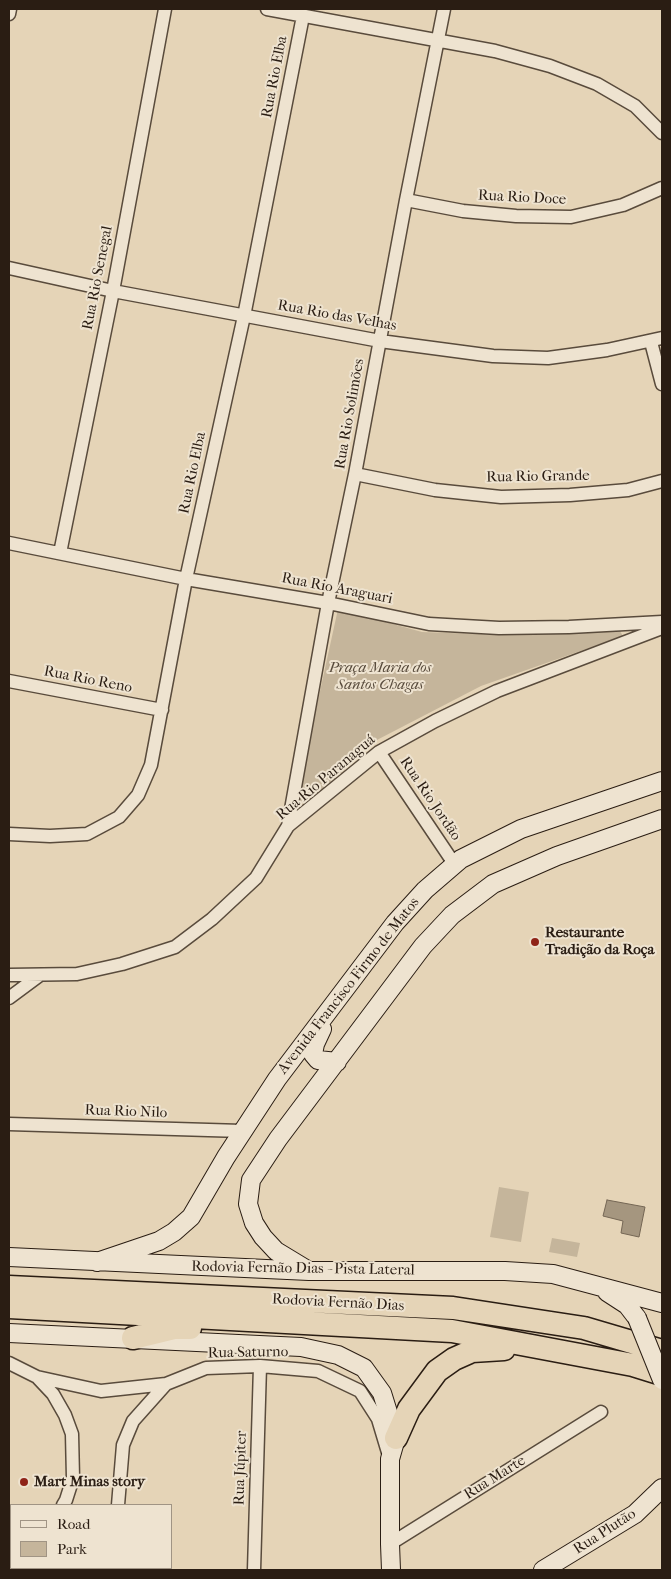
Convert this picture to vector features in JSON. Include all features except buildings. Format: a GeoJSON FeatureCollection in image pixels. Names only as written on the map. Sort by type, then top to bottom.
{"type":"FeatureCollection","features":[{"type":"Feature","properties":{"kind":"highway","name":"Rodovia Fernão Dias"},"geometry":{"type":"LineString","coordinates":[[9,1287],[453,1308],[584,1328],[662,1351]]}},
{"type":"Feature","properties":{"kind":"highway","name":"Rodovia Fernão Dias"},"geometry":{"type":"LineString","coordinates":[[9,1307],[452,1331],[633,1365],[662,1374]]}},
{"type":"Feature","properties":{"kind":"highway"},"geometry":{"type":"LineString","coordinates":[[133,1338],[174,1328],[297,1328],[318,1323]]}},
{"type":"Feature","properties":{"kind":"highway"},"geometry":{"type":"LineString","coordinates":[[393,1448],[409,1409],[437,1371],[454,1359],[472,1351],[509,1349],[623,1366],[633,1365]]}},
{"type":"Feature","properties":{"kind":"street"},"geometry":{"type":"LineString","coordinates":[[9,14],[10,9]]}},
{"type":"Feature","properties":{"kind":"street","name":"Rua Rio Senegal"},"geometry":{"type":"LineString","coordinates":[[60,553],[113,291],[166,9]]}},
{"type":"Feature","properties":{"kind":"street"},"geometry":{"type":"LineString","coordinates":[[267,9],[495,51],[550,66],[596,84],[635,106],[662,134]]}},
{"type":"Feature","properties":{"kind":"street","name":"Rua Rio Solimões"},"geometry":{"type":"LineString","coordinates":[[288,826],[328,603],[355,474],[444,9]]}},
{"type":"Feature","properties":{"kind":"street","name":"Rua Rio Elba"},"geometry":{"type":"LineString","coordinates":[[9,834],[50,836],[87,834],[118,817],[138,795],[151,765],[186,579],[244,316],[303,16]]}},
{"type":"Feature","properties":{"kind":"street","name":"Rua Rio Doce"},"geometry":{"type":"LineString","coordinates":[[406,200],[464,211],[516,216],[571,217],[623,205],[662,188]]}},
{"type":"Feature","properties":{"kind":"street","name":"Rua Rio das Velhas"},"geometry":{"type":"LineString","coordinates":[[9,268],[113,291],[380,341],[493,356],[548,358],[607,350],[657,340]]}},
{"type":"Feature","properties":{"kind":"street"},"geometry":{"type":"LineString","coordinates":[[657,340],[662,384]]}},
{"type":"Feature","properties":{"kind":"street","name":"Rua Rio Grande"},"geometry":{"type":"LineString","coordinates":[[355,474],[435,490],[502,496],[570,495],[628,490],[662,481]]}},
{"type":"Feature","properties":{"kind":"street","name":"Rua Rio Araguari"},"geometry":{"type":"LineString","coordinates":[[9,543],[186,579],[328,603],[429,624],[499,628],[569,627],[662,622]]}},
{"type":"Feature","properties":{"kind":"street","name":"Rua Rio Paranaguá"},"geometry":{"type":"LineString","coordinates":[[9,976],[78,974],[122,964],[175,946],[212,919],[256,878],[288,826],[379,752],[435,721],[497,691],[662,628]]}},
{"type":"Feature","properties":{"kind":"street","name":"Rua Rio Reno"},"geometry":{"type":"LineString","coordinates":[[9,681],[162,710]]}},
{"type":"Feature","properties":{"kind":"street","name":"Rua Rio Jordão"},"geometry":{"type":"LineString","coordinates":[[379,752],[455,865]]}},
{"type":"Feature","properties":{"kind":"street","name":"Avenida Francisco Firmo de Matos"},"geometry":{"type":"LineString","coordinates":[[96,1262],[159,1242],[174,1232],[190,1217],[242,1131],[277,1079],[395,923],[425,890],[461,859],[521,829],[662,781]]}},
{"type":"Feature","properties":{"kind":"street"},"geometry":{"type":"LineString","coordinates":[[310,1271],[276,1251],[263,1237],[254,1223],[248,1204],[251,1180],[278,1139],[423,946],[452,915],[492,884],[557,856],[662,819]]}},
{"type":"Feature","properties":{"kind":"street"},"geometry":{"type":"LineString","coordinates":[[9,998],[40,975]]}},
{"type":"Feature","properties":{"kind":"street"},"geometry":{"type":"LineString","coordinates":[[335,1004],[315,1044],[313,1054],[318,1060],[337,1062]]}},
{"type":"Feature","properties":{"kind":"street","name":"Rua Rio Nilo"},"geometry":{"type":"LineString","coordinates":[[9,1124],[242,1131]]}},
{"type":"Feature","properties":{"kind":"street","name":"Rodovia Fernão Dias - Pista Lateral"},"geometry":{"type":"LineString","coordinates":[[9,1257],[310,1271],[505,1271],[553,1274],[596,1284]]}},
{"type":"Feature","properties":{"kind":"street"},"geometry":{"type":"LineString","coordinates":[[596,1284],[662,1303]]}},
{"type":"Feature","properties":{"kind":"street"},"geometry":{"type":"LineString","coordinates":[[596,1284],[627,1305],[637,1318],[662,1380]]}},
{"type":"Feature","properties":{"kind":"street"},"geometry":{"type":"LineString","coordinates":[[9,1333],[301,1347],[338,1355],[364,1368],[382,1393],[393,1448],[390,1569]]}},
{"type":"Feature","properties":{"kind":"street"},"geometry":{"type":"LineString","coordinates":[[9,1363],[37,1377],[101,1391],[166,1384]]}},
{"type":"Feature","properties":{"kind":"street","name":"Rua Saturno"},"geometry":{"type":"LineString","coordinates":[[118,1504],[123,1445],[133,1421],[166,1384],[206,1368],[260,1366],[318,1371],[360,1391],[378,1419],[393,1448]]}},
{"type":"Feature","properties":{"kind":"street","name":"Rua Júpiter"},"geometry":{"type":"LineString","coordinates":[[254,1570],[260,1366]]}},
{"type":"Feature","properties":{"kind":"street"},"geometry":{"type":"LineString","coordinates":[[37,1377],[53,1394],[65,1415],[72,1434],[73,1478],[64,1504]]}},
{"type":"Feature","properties":{"kind":"street","name":"Rua Marte"},"geometry":{"type":"LineString","coordinates":[[390,1544],[601,1412]]}},
{"type":"Feature","properties":{"kind":"street","name":"Rua Plutão"},"geometry":{"type":"LineString","coordinates":[[543,1570],[635,1514],[662,1488]]}},
{"type":"Feature","properties":{"kind":"green space","name":"Praça Maria dos Santos Chagas"},"geometry":{"type":"Polygon","coordinates":[[[338,609],[422,632],[507,635],[618,628],[623,636],[481,686],[373,742],[308,805],[296,801],[338,609]]]}},
{"type":"Feature","properties":{"kind":"green space"},"geometry":{"type":"Polygon","coordinates":[[[499,1187],[529,1192],[521,1242],[490,1237],[499,1187]]]}},
{"type":"Feature","properties":{"kind":"green space"},"geometry":{"type":"Polygon","coordinates":[[[552,1238],[580,1243],[577,1257],[549,1252],[552,1238]]]}},
{"type":"Feature","properties":{"kind":"shaded area"},"geometry":{"type":"Polygon","coordinates":[[[607,1200],[645,1207],[639,1237],[621,1233],[623,1221],[603,1216],[607,1200]]]}},
{"type":"Feature","properties":{"kind":"place","name":"Restaurante Tradição da Roça"},"geometry":{"type":"Point","coordinates":[535,942]}},
{"type":"Feature","properties":{"kind":"place","name":"Mart Minas story"},"geometry":{"type":"Point","coordinates":[24,1482]}}]}
